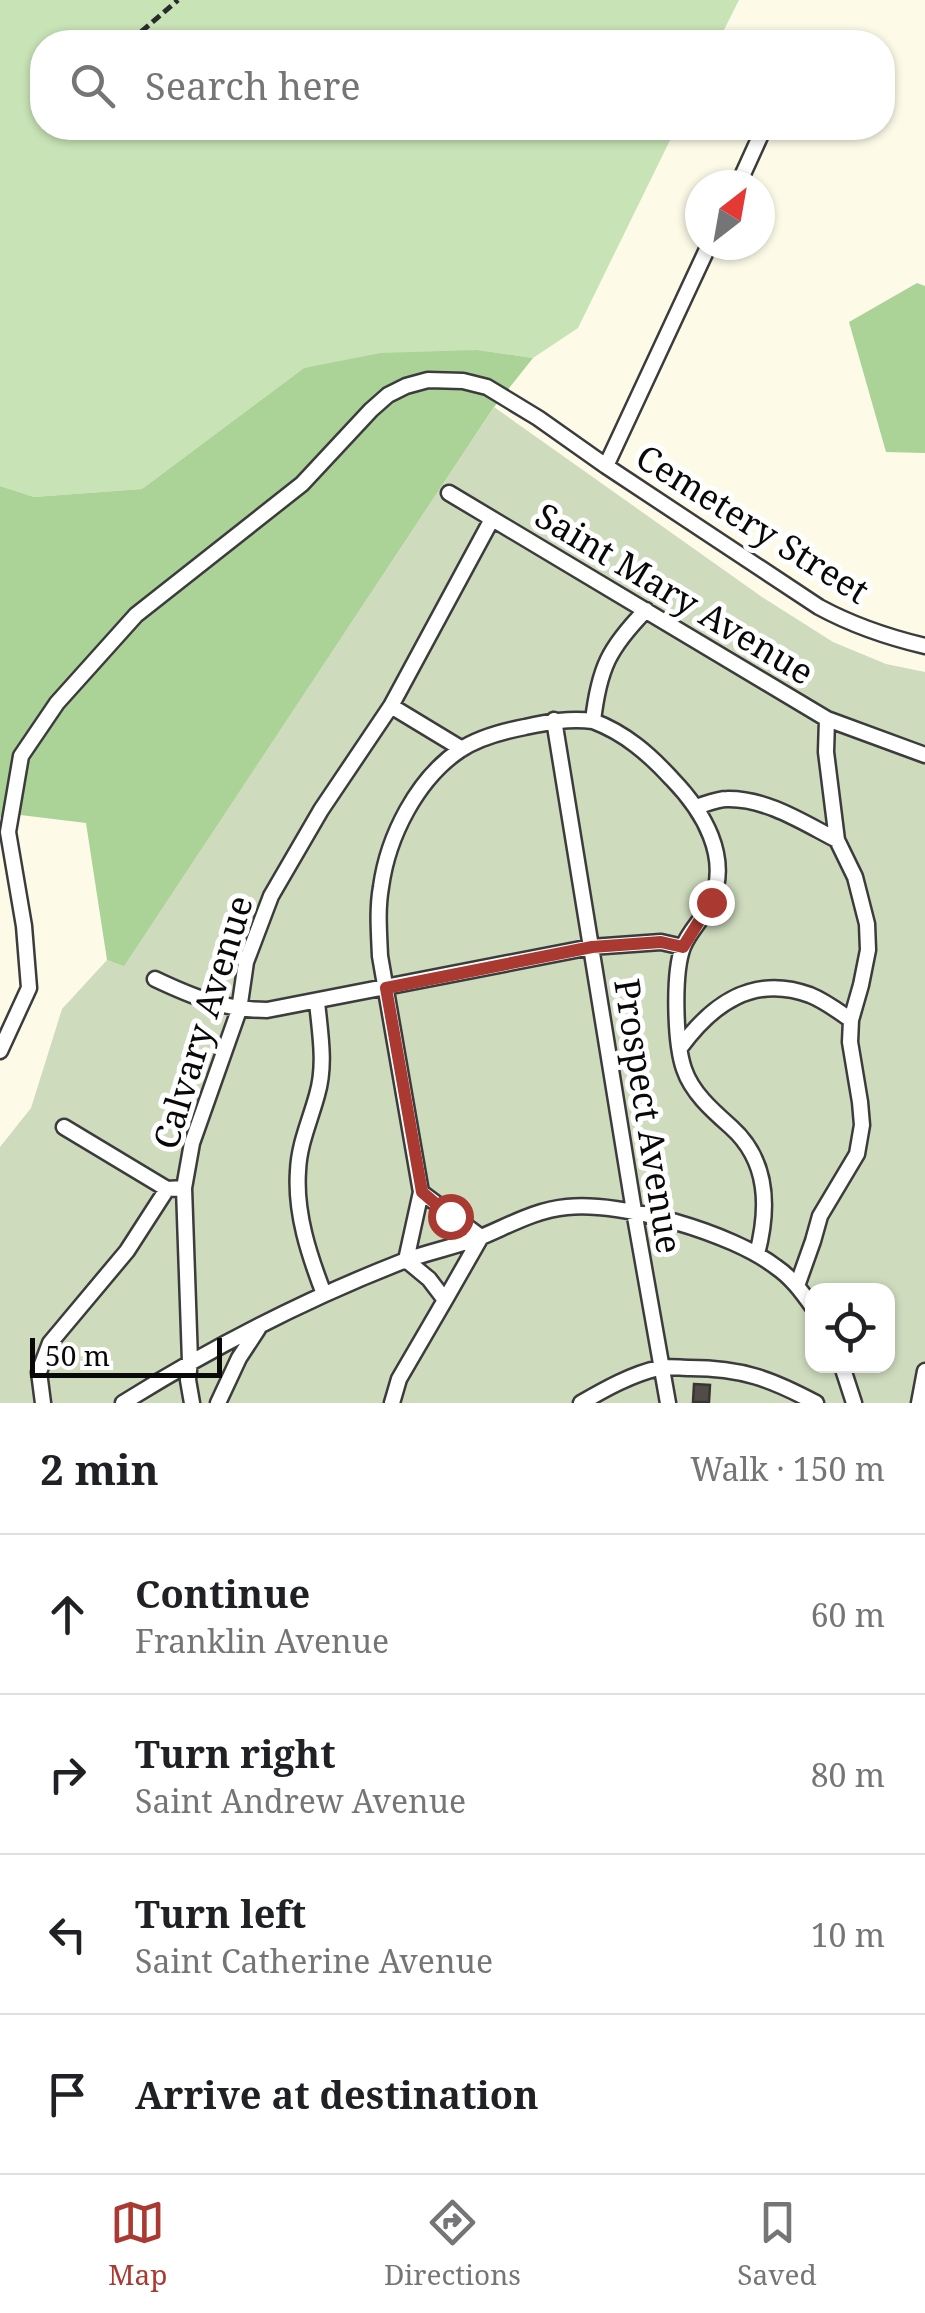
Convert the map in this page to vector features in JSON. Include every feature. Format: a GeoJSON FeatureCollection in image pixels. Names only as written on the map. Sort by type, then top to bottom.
{"type":"FeatureCollection","features":[{"type":"Feature","properties":{"kind":"lane"},"geometry":{"type":"LineString","coordinates":[[745,170],[758,140]]}},
{"type":"Feature","properties":{"kind":"lane"},"geometry":{"type":"LineString","coordinates":[[606,466],[703,260]]}},
{"type":"Feature","properties":{"kind":"lane","name":"Cemetery Street"},"geometry":{"type":"LineString","coordinates":[[0,1051],[29,988],[24,926],[8,832],[22,756],[57,704],[136,615],[302,484],[370,410],[406,386],[447,379],[487,387],[819,608],[850,624],[925,646]]}},
{"type":"Feature","properties":{"kind":"lane","name":"Saint Mary Avenue"},"geometry":{"type":"LineString","coordinates":[[449,492],[827,719],[925,756]]}},
{"type":"Feature","properties":{"kind":"lane","name":"Calvary Avenue"},"geometry":{"type":"LineString","coordinates":[[192,1403],[188,1380],[184,1188],[192,1142],[239,1010],[246,962],[272,896],[321,810],[390,706],[492,519]]}},
{"type":"Feature","properties":{"kind":"lane"},"geometry":{"type":"LineString","coordinates":[[593,721],[601,674],[610,654],[646,610]]}},
{"type":"Feature","properties":{"kind":"lane"},"geometry":{"type":"LineString","coordinates":[[390,706],[462,748]]}},
{"type":"Feature","properties":{"kind":"lane"},"geometry":{"type":"LineString","coordinates":[[406,1260],[422,1192],[380,956],[378,919],[386,860],[421,790],[432,774],[462,748],[505,731],[574,719],[593,721],[626,736],[642,750],[696,807],[716,850],[718,878],[711,902],[683,947],[676,1000],[680,1048],[692,1086],[748,1145],[758,1162],[765,1191],[763,1231],[757,1254]]}},
{"type":"Feature","properties":{"kind":"lane","name":"Saint Mary Avenue"},"geometry":{"type":"LineString","coordinates":[[797,1286],[820,1216],[846,1176],[861,1140],[851,1020],[868,950],[867,924],[855,876],[838,840],[826,752],[827,719]]}},
{"type":"Feature","properties":{"kind":"lane","name":"Prospect Avenue"},"geometry":{"type":"LineString","coordinates":[[554,720],[668,1403]]}},
{"type":"Feature","properties":{"kind":"lane"},"geometry":{"type":"LineString","coordinates":[[696,807],[724,798],[747,801],[783,812],[838,840]]}},
{"type":"Feature","properties":{"kind":"lane"},"geometry":{"type":"LineString","coordinates":[[155,980],[239,1010],[267,1010],[592,947],[661,942],[683,947]]}},
{"type":"Feature","properties":{"kind":"lane"},"geometry":{"type":"LineString","coordinates":[[680,1048],[711,1012],[729,1000],[758,990],[809,995],[851,1020]]}},
{"type":"Feature","properties":{"kind":"lane"},"geometry":{"type":"LineString","coordinates":[[317,1002],[321,1074],[297,1174],[309,1254],[324,1294]]}},
{"type":"Feature","properties":{"kind":"lane"},"geometry":{"type":"LineString","coordinates":[[64,1127],[167,1189],[184,1188]]}},
{"type":"Feature","properties":{"kind":"lane"},"geometry":{"type":"LineString","coordinates":[[43,1403],[39,1372],[50,1343],[127,1251],[167,1189]]}},
{"type":"Feature","properties":{"kind":"lane"},"geometry":{"type":"LineString","coordinates":[[422,1192],[482,1237]]}},
{"type":"Feature","properties":{"kind":"lane"},"geometry":{"type":"LineString","coordinates":[[122,1403],[190,1361],[324,1294],[406,1260],[482,1237],[541,1211],[588,1206],[634,1211],[689,1227],[757,1254],[778,1268],[805,1297]]}},
{"type":"Feature","properties":{"kind":"lane"},"geometry":{"type":"LineString","coordinates":[[392,1403],[399,1379],[482,1237]]}},
{"type":"Feature","properties":{"kind":"lane"},"geometry":{"type":"LineString","coordinates":[[406,1260],[445,1300]]}},
{"type":"Feature","properties":{"kind":"lane"},"geometry":{"type":"LineString","coordinates":[[218,1403],[238,1358],[259,1327]]}},
{"type":"Feature","properties":{"kind":"lane"},"geometry":{"type":"LineString","coordinates":[[582,1403],[614,1384],[661,1368],[710,1368],[755,1375],[816,1403]]}},
{"type":"Feature","properties":{"kind":"lane"},"geometry":{"type":"LineString","coordinates":[[919,1403],[925,1371]]}},
{"type":"Feature","properties":{"kind":"lane"},"geometry":{"type":"LineString","coordinates":[[844,1373],[854,1403]]}},
{"type":"Feature","properties":{"kind":"path"},"geometry":{"type":"LineString","coordinates":[[143,30],[178,0]]}},
{"type":"Feature","properties":{"kind":"green space"},"geometry":{"type":"Polygon","coordinates":[[[0,0],[739,0],[724,30],[30,30],[30,140],[670,140],[578,328],[533,358],[478,350],[304,368],[142,489],[34,497],[0,486],[0,0]]]}},
{"type":"Feature","properties":{"kind":"green space"},"geometry":{"type":"Polygon","coordinates":[[[917,283],[925,286],[925,453],[886,452],[849,322],[917,283]]]}},
{"type":"Feature","properties":{"kind":"green space"},"geometry":{"type":"Polygon","coordinates":[[[478,350],[533,358],[494,407],[124,967],[107,960],[86,823],[4,813],[0,818],[0,486],[34,497],[142,489],[304,368],[381,353],[478,350]]]}},
{"type":"Feature","properties":{"kind":"green space"},"geometry":{"type":"Polygon","coordinates":[[[494,407],[762,597],[833,642],[886,664],[925,672],[925,1403],[0,1403],[0,1147],[31,1108],[62,1009],[107,960],[124,966],[494,407]]]}},
{"type":"Feature","properties":{"kind":"building"},"geometry":{"type":"Polygon","coordinates":[[[694,1384],[710,1385],[709,1402],[693,1402],[694,1384]]]}},
{"type":"Feature","properties":{"kind":"route"},"geometry":{"type":"LineString","coordinates":[[450,1216],[422,1192],[386,988],[592,947],[661,942],[683,947],[711,902]]}}]}
